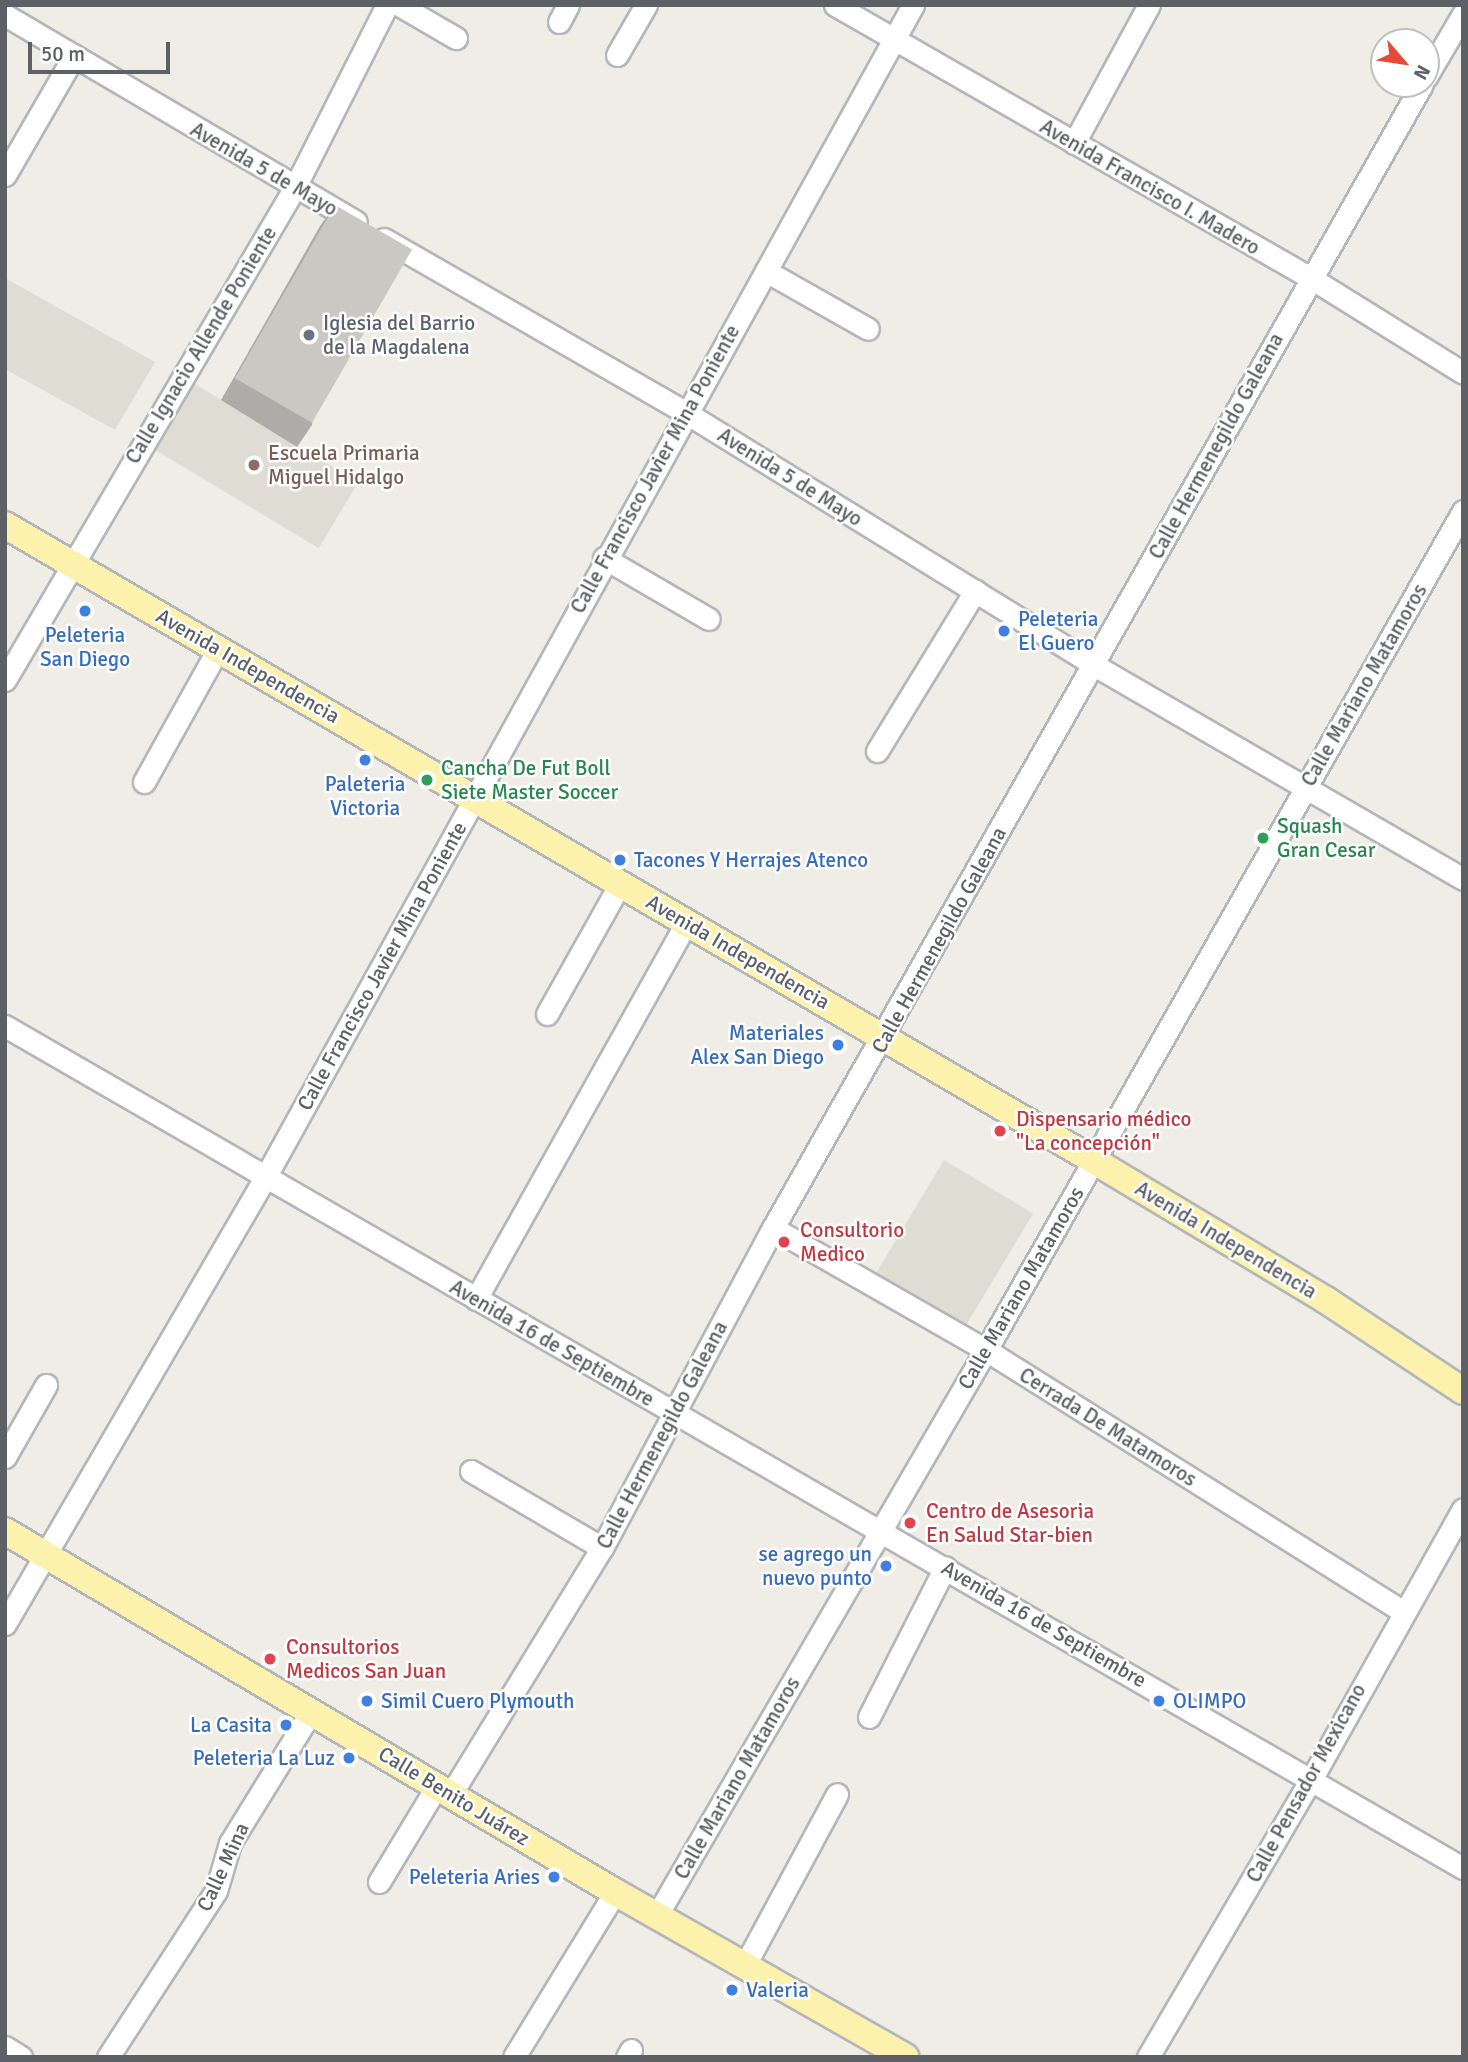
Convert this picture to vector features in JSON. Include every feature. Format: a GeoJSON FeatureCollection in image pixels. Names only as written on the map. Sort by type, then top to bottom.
{"type":"FeatureCollection","features":[{"type":"Feature","properties":{"kind":"main road","name":"Avenida Independencia"},"geometry":{"type":"LineString","coordinates":[[5,524],[1093,1160],[1326,1300],[1463,1391]]}},
{"type":"Feature","properties":{"kind":"main road","name":"Calle Benito Juárez"},"geometry":{"type":"LineString","coordinates":[[5,1531],[312,1710],[615,1892],[905,2057]]}},
{"type":"Feature","properties":{"kind":"street","name":"Calle Ignacio Allende Poniente"},"geometry":{"type":"LineString","coordinates":[[5,680],[295,187],[387,5]]}},
{"type":"Feature","properties":{"kind":"street"},"geometry":{"type":"LineString","coordinates":[[399,5],[456,38]]}},
{"type":"Feature","properties":{"kind":"street"},"geometry":{"type":"LineString","coordinates":[[617,55],[646,5]]}},
{"type":"Feature","properties":{"kind":"street","name":"Avenida Francisco I. Madero"},"geometry":{"type":"LineString","coordinates":[[835,5],[1309,277],[1463,373]]}},
{"type":"Feature","properties":{"kind":"street","name":"Calle Francisco Javier Mina Poniente"},"geometry":{"type":"LineString","coordinates":[[5,1624],[266,1176],[604,558],[688,414],[913,5]]}},
{"type":"Feature","properties":{"kind":"street"},"geometry":{"type":"LineString","coordinates":[[1074,143],[1149,5]]}},
{"type":"Feature","properties":{"kind":"street"},"geometry":{"type":"LineString","coordinates":[[1440,53],[1463,14]]}},
{"type":"Feature","properties":{"kind":"street","name":"Avenida 5 de Mayo"},"geometry":{"type":"LineString","coordinates":[[5,15],[295,187],[688,414],[1094,665],[1463,879]]}},
{"type":"Feature","properties":{"kind":"street"},"geometry":{"type":"LineString","coordinates":[[5,175],[74,56]]}},
{"type":"Feature","properties":{"kind":"street","name":"Calle Hermenegildo Galeana"},"geometry":{"type":"LineString","coordinates":[[379,1882],[444,1790],[602,1548],[773,1228],[885,1037],[1309,277],[1414,98]]}},
{"type":"Feature","properties":{"kind":"street"},"geometry":{"type":"LineString","coordinates":[[766,271],[868,329]]}},
{"type":"Feature","properties":{"kind":"street","name":"Calle Mariano Matamoros"},"geometry":{"type":"LineString","coordinates":[[657,1915],[986,1350],[1463,511]]}},
{"type":"Feature","properties":{"kind":"street"},"geometry":{"type":"LineString","coordinates":[[604,558],[709,619]]}},
{"type":"Feature","properties":{"kind":"street"},"geometry":{"type":"LineString","coordinates":[[877,751],[975,591]]}},
{"type":"Feature","properties":{"kind":"street"},"geometry":{"type":"LineString","coordinates":[[144,782],[218,649]]}},
{"type":"Feature","properties":{"kind":"street"},"geometry":{"type":"LineString","coordinates":[[547,1014],[620,884]]}},
{"type":"Feature","properties":{"kind":"street"},"geometry":{"type":"LineString","coordinates":[[476,1299],[687,921]]}},
{"type":"Feature","properties":{"kind":"street","name":"Avenida 16 de Septiembre"},"geometry":{"type":"LineString","coordinates":[[5,1026],[880,1534],[945,1567],[1312,1778],[1463,1868]]}},
{"type":"Feature","properties":{"kind":"street","name":"Cerrada De Matamoros"},"geometry":{"type":"LineString","coordinates":[[773,1228],[986,1350],[1403,1612]]}},
{"type":"Feature","properties":{"kind":"street"},"geometry":{"type":"LineString","coordinates":[[5,1457],[46,1385]]}},
{"type":"Feature","properties":{"kind":"street"},"geometry":{"type":"LineString","coordinates":[[471,1471],[602,1548]]}},
{"type":"Feature","properties":{"kind":"street","name":"Calle Pensador Mexicano"},"geometry":{"type":"LineString","coordinates":[[1148,2057],[1312,1778],[1463,1509]]}},
{"type":"Feature","properties":{"kind":"street"},"geometry":{"type":"LineString","coordinates":[[869,1717],[945,1567]]}},
{"type":"Feature","properties":{"kind":"street","name":"Calle Mina"},"geometry":{"type":"LineString","coordinates":[[108,2057],[216,1891],[230,1843],[312,1710]]}},
{"type":"Feature","properties":{"kind":"street"},"geometry":{"type":"LineString","coordinates":[[745,1965],[837,1794]]}},
{"type":"Feature","properties":{"kind":"street"},"geometry":{"type":"LineString","coordinates":[[514,2057],[615,1892]]}},
{"type":"Feature","properties":{"kind":"street"},"geometry":{"type":"LineString","coordinates":[[5,2047],[21,2057]]}},
{"type":"Feature","properties":{"kind":"shaded area"},"geometry":{"type":"Polygon","coordinates":[[[5,278],[155,362],[115,430],[5,369],[5,278]]]}},
{"type":"Feature","properties":{"kind":"shaded area","name":"Escuela Primaria Miguel Hidalgo"},"geometry":{"type":"Polygon","coordinates":[[[180,375],[358,482],[319,548],[140,441],[180,375]]]}},
{"type":"Feature","properties":{"kind":"shaded area"},"geometry":{"type":"Polygon","coordinates":[[[944,1160],[1033,1214],[961,1334],[872,1280],[944,1160]]]}},
{"type":"Feature","properties":{"kind":"building","name":"Iglesia del Barrio de la Magdalena"},"geometry":{"type":"Polygon","coordinates":[[[335,205],[412,250],[312,423],[235,378],[335,205]]]}},
{"type":"Feature","properties":{"kind":"place","name":"Iglesia del Barrio de la Magdalena"},"geometry":{"type":"Point","coordinates":[309,335]}},
{"type":"Feature","properties":{"kind":"place","name":"Escuela Primaria Miguel Hidalgo"},"geometry":{"type":"Point","coordinates":[254,465]}},
{"type":"Feature","properties":{"kind":"place","name":"Peleteria San Diego"},"geometry":{"type":"Point","coordinates":[85,611]}},
{"type":"Feature","properties":{"kind":"place","name":"Peleteria El Guero"},"geometry":{"type":"Point","coordinates":[1004,631]}},
{"type":"Feature","properties":{"kind":"place","name":"Paleteria Victoria"},"geometry":{"type":"Point","coordinates":[365,760]}},
{"type":"Feature","properties":{"kind":"place","name":"Cancha De Fut Boll Siete Master Soccer"},"geometry":{"type":"Point","coordinates":[427,780]}},
{"type":"Feature","properties":{"kind":"place","name":"Squash Gran Cesar"},"geometry":{"type":"Point","coordinates":[1263,838]}},
{"type":"Feature","properties":{"kind":"place","name":"Tacones Y Herrajes Atenco"},"geometry":{"type":"Point","coordinates":[620,860]}},
{"type":"Feature","properties":{"kind":"place","name":"Materiales Alex San Diego"},"geometry":{"type":"Point","coordinates":[838,1045]}},
{"type":"Feature","properties":{"kind":"place","name":"Dispensario médico \"La concepción\""},"geometry":{"type":"Point","coordinates":[1000,1131]}},
{"type":"Feature","properties":{"kind":"place","name":"Consultorio Medico"},"geometry":{"type":"Point","coordinates":[784,1242]}},
{"type":"Feature","properties":{"kind":"place","name":"Centro de Asesoria En Salud Star-bien"},"geometry":{"type":"Point","coordinates":[910,1523]}},
{"type":"Feature","properties":{"kind":"place","name":"se agrego un nuevo punto"},"geometry":{"type":"Point","coordinates":[886,1566]}},
{"type":"Feature","properties":{"kind":"place","name":"Consultorios Medicos San Juan"},"geometry":{"type":"Point","coordinates":[270,1659]}},
{"type":"Feature","properties":{"kind":"place","name":"Simil Cuero Plymouth"},"geometry":{"type":"Point","coordinates":[367,1701]}},
{"type":"Feature","properties":{"kind":"place","name":"OLIMPO"},"geometry":{"type":"Point","coordinates":[1159,1701]}},
{"type":"Feature","properties":{"kind":"place","name":"La Casita"},"geometry":{"type":"Point","coordinates":[286,1725]}},
{"type":"Feature","properties":{"kind":"place","name":"Peleteria La Luz"},"geometry":{"type":"Point","coordinates":[349,1758]}},
{"type":"Feature","properties":{"kind":"place","name":"Peleteria Aries"},"geometry":{"type":"Point","coordinates":[554,1877]}},
{"type":"Feature","properties":{"kind":"place","name":"Valeria"},"geometry":{"type":"Point","coordinates":[732,1990]}}]}
